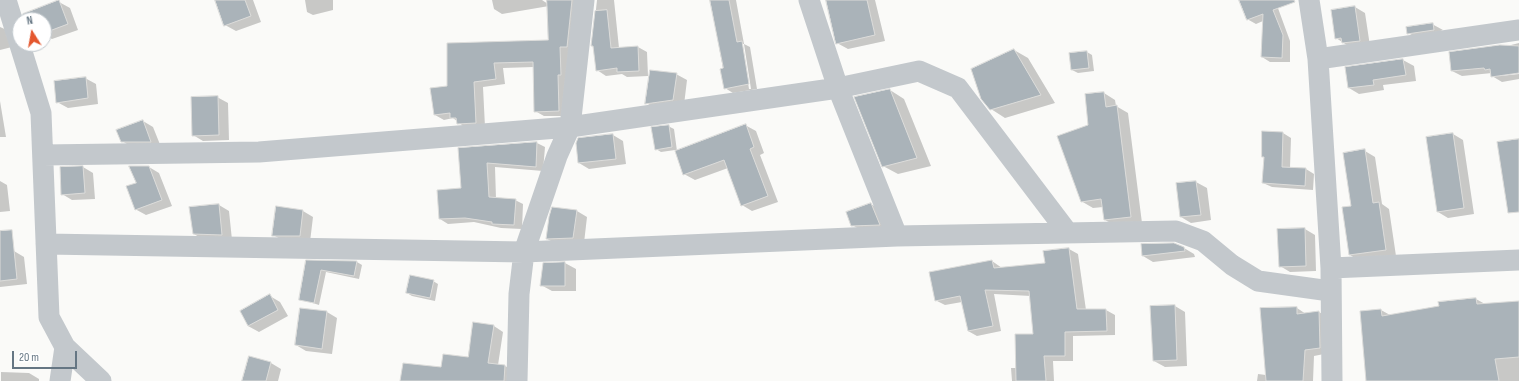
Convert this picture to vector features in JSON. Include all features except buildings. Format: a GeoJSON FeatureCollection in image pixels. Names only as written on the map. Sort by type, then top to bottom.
{"type":"FeatureCollection","features":[{"type":"Feature","properties":{"kind":"street"},"geometry":{"type":"LineString","coordinates":[[6,0],[41,113],[50,317],[65,347],[101,381]]}},
{"type":"Feature","properties":{"kind":"street"},"geometry":{"type":"LineString","coordinates":[[517,381],[519,294],[524,252],[557,156],[570,127],[584,0]]}},
{"type":"Feature","properties":{"kind":"street"},"geometry":{"type":"LineString","coordinates":[[809,0],[838,88],[897,236]]}},
{"type":"Feature","properties":{"kind":"street"},"geometry":{"type":"LineString","coordinates":[[1309,0],[1318,59],[1331,268],[1330,291],[1332,381]]}},
{"type":"Feature","properties":{"kind":"street"},"geometry":{"type":"LineString","coordinates":[[1318,59],[1519,30]]}},
{"type":"Feature","properties":{"kind":"street"},"geometry":{"type":"LineString","coordinates":[[43,155],[259,152],[570,127],[838,88],[919,71],[958,88],[1068,233]]}},
{"type":"Feature","properties":{"kind":"street"},"geometry":{"type":"LineString","coordinates":[[46,244],[524,252],[897,236],[1176,231],[1202,241],[1232,265],[1258,281],[1330,291]]}},
{"type":"Feature","properties":{"kind":"street"},"geometry":{"type":"LineString","coordinates":[[1331,268],[1519,260]]}},
{"type":"Feature","properties":{"kind":"street"},"geometry":{"type":"LineString","coordinates":[[60,381],[65,347]]}}]}
